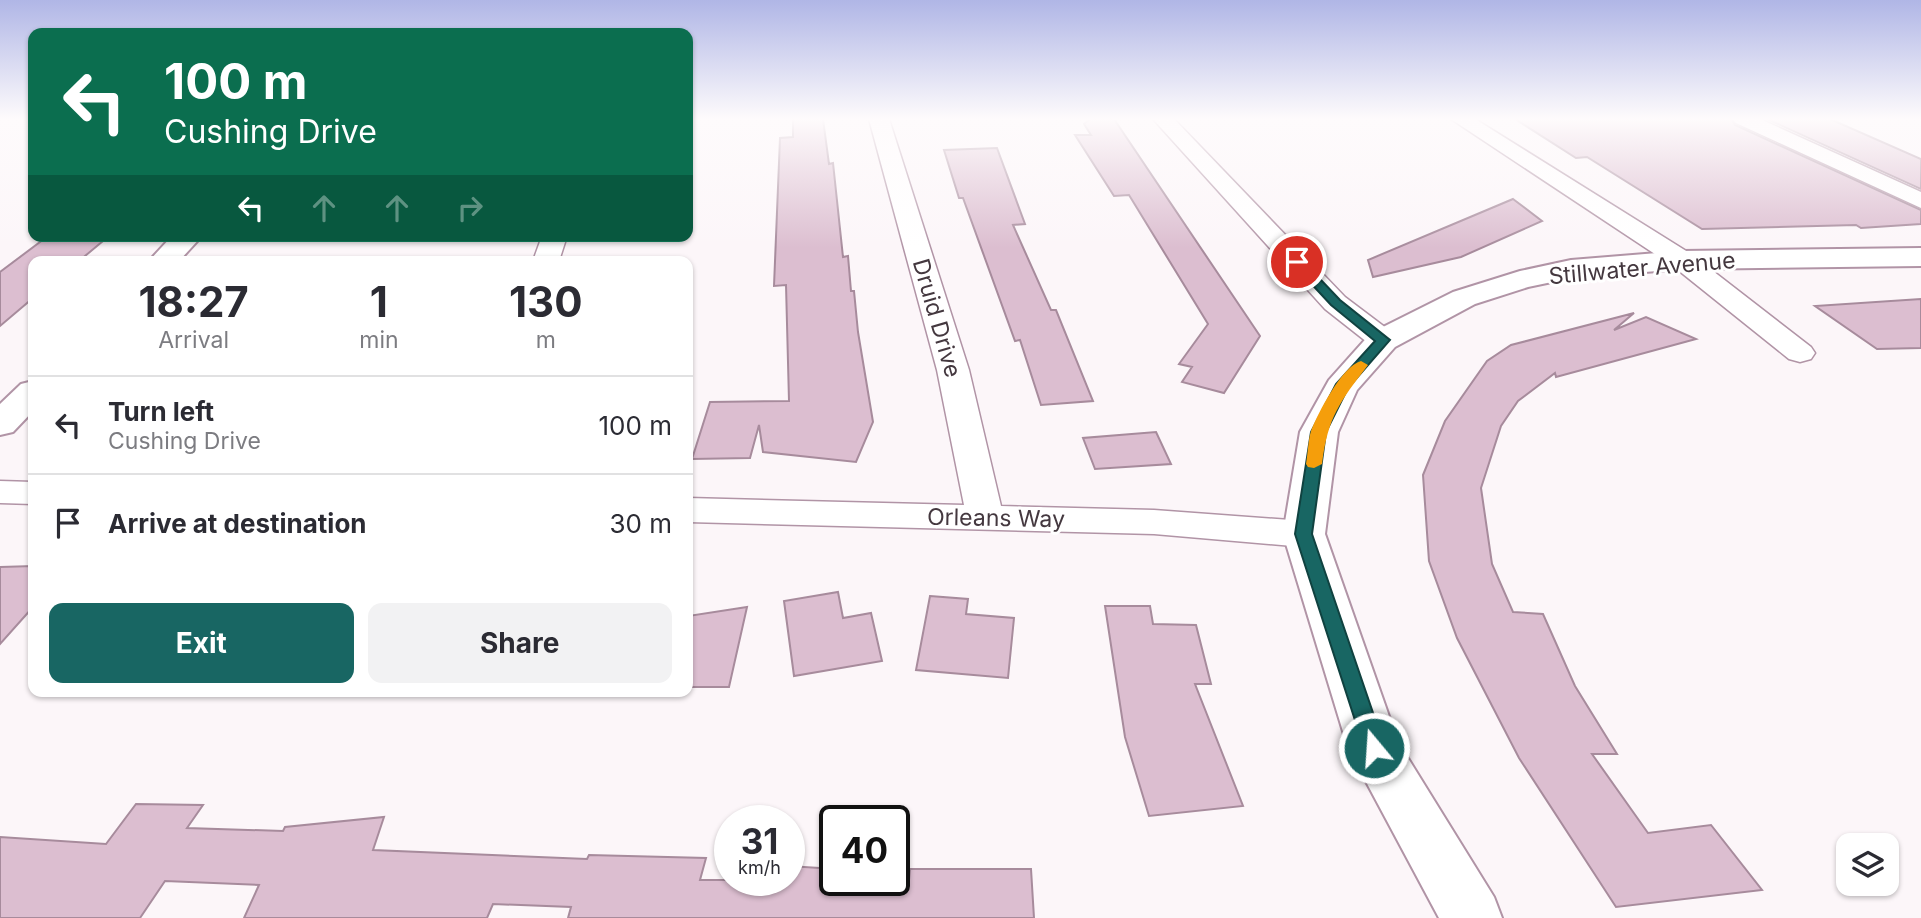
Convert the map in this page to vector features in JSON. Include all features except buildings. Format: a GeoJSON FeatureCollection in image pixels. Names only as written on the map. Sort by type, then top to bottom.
{"type":"FeatureCollection","features":[{"type":"Feature","properties":{"kind":"street","name":"Druid Drive"},"geometry":{"type":"LineString","coordinates":[[891,162],[953,370],[985,518]]}},
{"type":"Feature","properties":{"kind":"street"},"geometry":{"type":"LineString","coordinates":[[1203,162],[1335,303],[1383,340]]}},
{"type":"Feature","properties":{"kind":"street"},"geometry":{"type":"LineString","coordinates":[[1528,162],[1682,260],[1800,353]]}},
{"type":"Feature","properties":{"kind":"street"},"geometry":{"type":"LineString","coordinates":[[1836,162],[1921,201]]}},
{"type":"Feature","properties":{"kind":"street"},"geometry":{"type":"LineString","coordinates":[[168,256],[182,242]]}},
{"type":"Feature","properties":{"kind":"street","name":"Stillwater Avenue"},"geometry":{"type":"LineString","coordinates":[[1472,918],[1374,748],[1304,534],[1319,432],[1341,387],[1383,340],[1464,298],[1520,280],[1571,269],[1682,260],[1921,257]]}},
{"type":"Feature","properties":{"kind":"street"},"geometry":{"type":"LineString","coordinates":[[0,424],[28,396]]}},
{"type":"Feature","properties":{"kind":"street"},"geometry":{"type":"LineString","coordinates":[[0,492],[28,493]]}},
{"type":"Feature","properties":{"kind":"street","name":"Orleans Way"},"geometry":{"type":"LineString","coordinates":[[693,510],[1154,522],[1304,534]]}},
{"type":"Feature","properties":{"kind":"slow traffic"},"geometry":{"type":"LineString","coordinates":[[1314,464],[1319,432],[1341,387],[1361,365]]}},
{"type":"Feature","properties":{"kind":"route"},"geometry":{"type":"LineString","coordinates":[[1297,262],[1335,303],[1383,340],[1341,387],[1319,432],[1304,534],[1374,748]]}}]}
